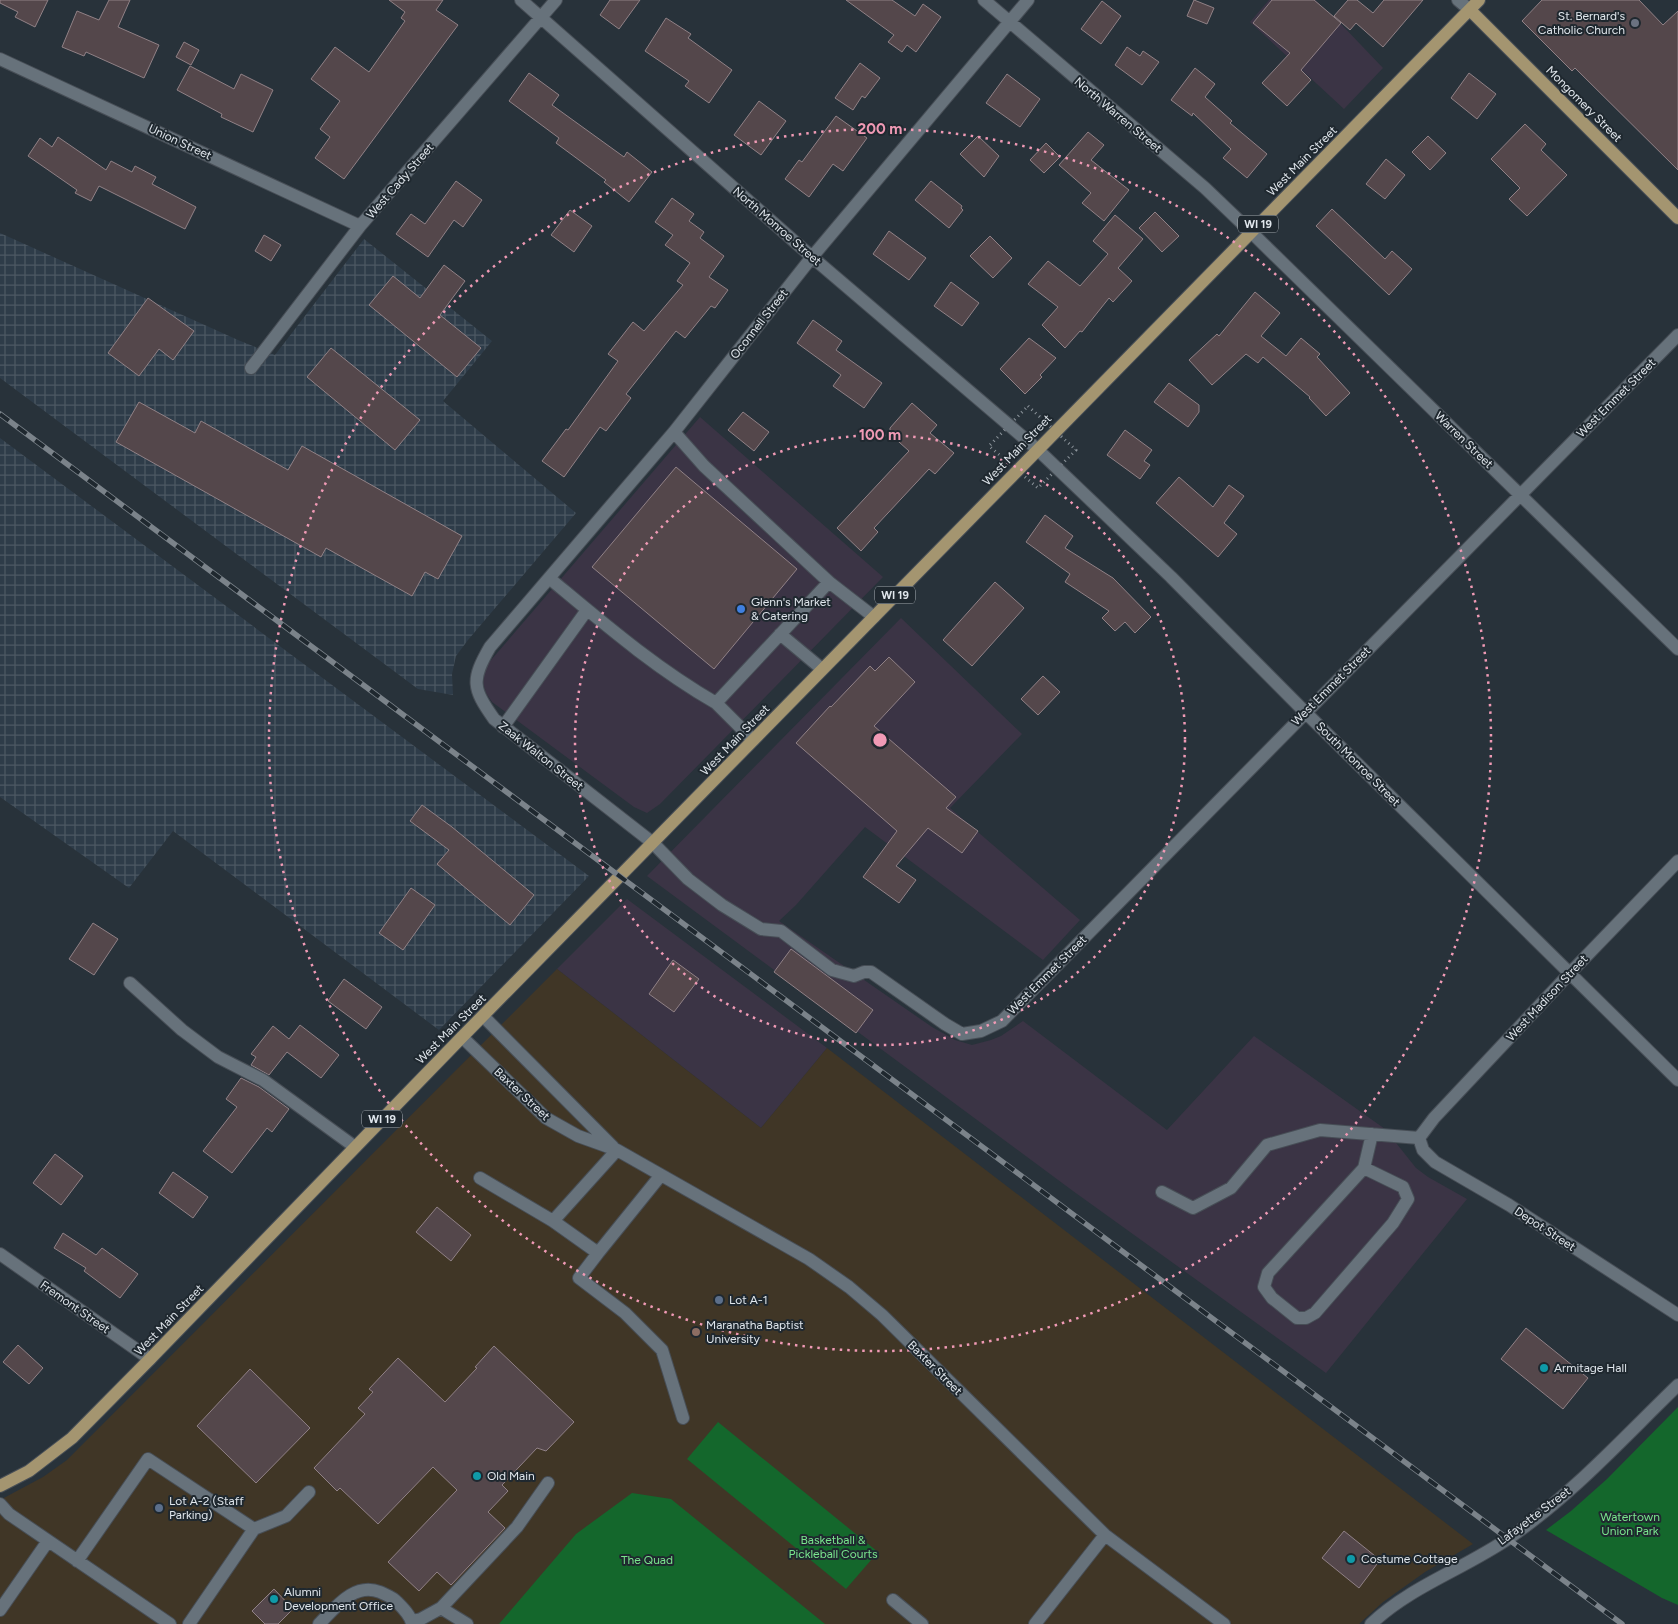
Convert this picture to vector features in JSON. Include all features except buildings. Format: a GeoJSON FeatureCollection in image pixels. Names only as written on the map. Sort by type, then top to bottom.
{"type":"FeatureCollection","features":[{"type":"Feature","properties":{"kind":"main road","name":"West Main Street"},"geometry":{"type":"LineString","coordinates":[[0,1486],[29,1470],[72,1438],[1037,449],[1479,0]]}},
{"type":"Feature","properties":{"kind":"main road","name":"Mongomery Street"},"geometry":{"type":"LineString","coordinates":[[1470,10],[1678,218]]}},
{"type":"Feature","properties":{"kind":"street","name":"North Monroe Street"},"geometry":{"type":"LineString","coordinates":[[521,0],[812,257],[1037,449]]}},
{"type":"Feature","properties":{"kind":"street","name":"West Cady Street"},"geometry":{"type":"LineString","coordinates":[[251,368],[360,226],[556,0]]}},
{"type":"Feature","properties":{"kind":"street","name":"North Warren Street"},"geometry":{"type":"LineString","coordinates":[[984,0],[1204,188],[1251,232]]}},
{"type":"Feature","properties":{"kind":"street","name":"Oconnell Street"},"geometry":{"type":"LineString","coordinates":[[490,646],[674,432],[812,257],[1028,0]]}},
{"type":"Feature","properties":{"kind":"street"},"geometry":{"type":"LineString","coordinates":[[1458,0],[1470,10]]}},
{"type":"Feature","properties":{"kind":"street","name":"Union Street"},"geometry":{"type":"LineString","coordinates":[[0,59],[360,226]]}},
{"type":"Feature","properties":{"kind":"street","name":"Warren Street"},"geometry":{"type":"LineString","coordinates":[[1251,232],[1678,649]]}},
{"type":"Feature","properties":{"kind":"street","name":"West Emmet Street"},"geometry":{"type":"LineString","coordinates":[[981,1031],[1002,1021],[1678,335]]}},
{"type":"Feature","properties":{"kind":"street"},"geometry":{"type":"LineString","coordinates":[[674,432],[704,466],[829,582],[874,617]]}},
{"type":"Feature","properties":{"kind":"street","name":"South Monroe Street"},"geometry":{"type":"LineString","coordinates":[[1037,449],[1164,570],[1678,1080]]}},
{"type":"Feature","properties":{"kind":"street"},"geometry":{"type":"LineString","coordinates":[[549,578],[587,610],[690,688],[716,703],[754,740]]}},
{"type":"Feature","properties":{"kind":"street"},"geometry":{"type":"LineString","coordinates":[[716,703],[829,582]]}},
{"type":"Feature","properties":{"kind":"street"},"geometry":{"type":"LineString","coordinates":[[503,727],[587,610]]}},
{"type":"Feature","properties":{"kind":"street"},"geometry":{"type":"LineString","coordinates":[[780,634],[822,670]]}},
{"type":"Feature","properties":{"kind":"street","name":"Zaak Walton Street"},"geometry":{"type":"LineString","coordinates":[[490,646],[480,663],[476,677],[479,698],[494,719],[653,843],[688,879],[722,905],[761,929],[781,931],[832,970],[854,976],[864,972],[871,972],[944,1024],[962,1034],[981,1031]]}},
{"type":"Feature","properties":{"kind":"street","name":"West Madison Street"},"geometry":{"type":"LineString","coordinates":[[1419,1138],[1434,1118],[1678,861]]}},
{"type":"Feature","properties":{"kind":"street"},"geometry":{"type":"LineString","coordinates":[[130,983],[182,1030],[218,1058],[263,1080],[355,1147]]}},
{"type":"Feature","properties":{"kind":"street","name":"Baxter Street"},"geometry":{"type":"LineString","coordinates":[[483,1016],[617,1150]]}},
{"type":"Feature","properties":{"kind":"street","name":"Baxter Street"},"geometry":{"type":"LineString","coordinates":[[462,1037],[546,1118],[578,1136],[617,1150],[809,1259],[848,1287],[882,1316],[1105,1535],[1224,1624]]}},
{"type":"Feature","properties":{"kind":"street"},"geometry":{"type":"LineString","coordinates":[[1162,1192],[1193,1208],[1231,1188],[1267,1145],[1320,1130],[1419,1138]]}},
{"type":"Feature","properties":{"kind":"street"},"geometry":{"type":"LineString","coordinates":[[1364,1168],[1403,1187],[1408,1199],[1393,1223],[1315,1313],[1306,1318],[1297,1318],[1272,1298],[1264,1287],[1268,1273],[1364,1168],[1372,1134]]}},
{"type":"Feature","properties":{"kind":"street","name":"Depot Street"},"geometry":{"type":"LineString","coordinates":[[1419,1138],[1423,1150],[1435,1162],[1509,1205],[1678,1315]]}},
{"type":"Feature","properties":{"kind":"street"},"geometry":{"type":"LineString","coordinates":[[553,1221],[617,1150]]}},
{"type":"Feature","properties":{"kind":"street"},"geometry":{"type":"LineString","coordinates":[[661,1175],[579,1278],[625,1312],[662,1350],[683,1418]]}},
{"type":"Feature","properties":{"kind":"street"},"geometry":{"type":"LineString","coordinates":[[480,1178],[553,1221],[598,1253]]}},
{"type":"Feature","properties":{"kind":"street","name":"Fremont Street"},"geometry":{"type":"LineString","coordinates":[[0,1254],[150,1359]]}},
{"type":"Feature","properties":{"kind":"street","name":"Lafayette Street"},"geometry":{"type":"LineString","coordinates":[[1371,1624],[1398,1601],[1509,1538],[1544,1511],[1585,1476],[1678,1385]]}},
{"type":"Feature","properties":{"kind":"street"},"geometry":{"type":"LineString","coordinates":[[77,1561],[148,1458],[254,1529]]}},
{"type":"Feature","properties":{"kind":"street"},"geometry":{"type":"LineString","coordinates":[[319,1624],[344,1598],[358,1591],[372,1589],[395,1600],[412,1622],[441,1608],[517,1527],[548,1483]]}},
{"type":"Feature","properties":{"kind":"street"},"geometry":{"type":"LineString","coordinates":[[188,1624],[254,1529],[286,1516],[309,1492]]}},
{"type":"Feature","properties":{"kind":"street"},"geometry":{"type":"LineString","coordinates":[[0,1504],[9,1514],[170,1624]]}},
{"type":"Feature","properties":{"kind":"street"},"geometry":{"type":"LineString","coordinates":[[1036,1624],[1105,1535]]}},
{"type":"Feature","properties":{"kind":"street"},"geometry":{"type":"LineString","coordinates":[[0,1610],[48,1541]]}},
{"type":"Feature","properties":{"kind":"street"},"geometry":{"type":"LineString","coordinates":[[893,1600],[922,1624]]}},
{"type":"Feature","properties":{"kind":"street"},"geometry":{"type":"LineString","coordinates":[[441,1608],[467,1624]]}},
{"type":"Feature","properties":{"kind":"shaded area"},"geometry":{"type":"Polygon","coordinates":[[[1269,0],[1315,0],[1383,68],[1344,109],[1250,22],[1269,0]]]}},
{"type":"Feature","properties":{"kind":"shaded area"},"geometry":{"type":"Polygon","coordinates":[[[0,233],[275,355],[364,239],[492,341],[443,401],[576,513],[456,656],[452,674],[453,695],[418,689],[0,378],[0,233]]]}},
{"type":"Feature","properties":{"kind":"shaded area"},"geometry":{"type":"Polygon","coordinates":[[[700,417],[883,577],[660,804],[647,813],[634,807],[492,702],[486,693],[483,683],[485,667],[700,417]]]}},
{"type":"Feature","properties":{"kind":"shaded area"},"geometry":{"type":"Polygon","coordinates":[[[0,438],[589,876],[439,1030],[173,831],[129,888],[0,797],[0,438]]]}},
{"type":"Feature","properties":{"kind":"shaded area"},"geometry":{"type":"Polygon","coordinates":[[[901,618],[1022,734],[950,808],[1080,920],[1043,960],[865,827],[796,905],[779,921],[932,1027],[955,1040],[972,1045],[991,1040],[1001,1036],[1023,1021],[1167,1130],[1254,1036],[1385,1129],[1416,1168],[1467,1199],[1326,1373],[1073,1191],[647,876],[901,618]]]}},
{"type":"Feature","properties":{"kind":"shaded area"},"geometry":{"type":"Polygon","coordinates":[[[627,899],[827,1048],[761,1128],[557,969],[627,899]]]}},
{"type":"Feature","properties":{"kind":"shaded area","name":"Maranatha Baptist University"},"geometry":{"type":"Polygon","coordinates":[[[557,969],[761,1128],[827,1048],[1473,1544],[1425,1572],[1383,1602],[1359,1624],[0,1624],[0,1500],[43,1477],[67,1460],[557,969]]]}},
{"type":"Feature","properties":{"kind":"green space","name":"Watertown Union Park"},"geometry":{"type":"Polygon","coordinates":[[[1678,1407],[1678,1605],[1662,1598],[1546,1530],[1607,1479],[1678,1407]]]}},
{"type":"Feature","properties":{"kind":"green space","name":"Basketball & Pickleball Courts"},"geometry":{"type":"Polygon","coordinates":[[[718,1422],[878,1552],[846,1589],[687,1459],[718,1422]]]}},
{"type":"Feature","properties":{"kind":"green space","name":"The Quad"},"geometry":{"type":"Polygon","coordinates":[[[632,1493],[671,1499],[825,1624],[499,1624],[576,1534],[632,1493]]]}},
{"type":"Feature","properties":{"kind":"railway"},"geometry":{"type":"LineString","coordinates":[[0,414],[1622,1624]]}},
{"type":"Feature","properties":{"kind":"place","name":"St. Bernard's Catholic Church"},"geometry":{"type":"Point","coordinates":[1635,23]}},
{"type":"Feature","properties":{"kind":"place","name":"Glenn's Market & Catering"},"geometry":{"type":"Point","coordinates":[741,609]}},
{"type":"Feature","properties":{"kind":"place","name":"Lot A-1"},"geometry":{"type":"Point","coordinates":[719,1300]}},
{"type":"Feature","properties":{"kind":"place","name":"Maranatha Baptist University"},"geometry":{"type":"Point","coordinates":[696,1332]}},
{"type":"Feature","properties":{"kind":"place","name":"Armitage Hall"},"geometry":{"type":"Point","coordinates":[1544,1368]}},
{"type":"Feature","properties":{"kind":"place","name":"Old Main"},"geometry":{"type":"Point","coordinates":[477,1476]}},
{"type":"Feature","properties":{"kind":"place","name":"Lot A-2 (Staff Parking)"},"geometry":{"type":"Point","coordinates":[159,1508]}},
{"type":"Feature","properties":{"kind":"place","name":"Costume Cottage"},"geometry":{"type":"Point","coordinates":[1351,1559]}},
{"type":"Feature","properties":{"kind":"place","name":"Alumni Development Office"},"geometry":{"type":"Point","coordinates":[274,1599]}}]}
